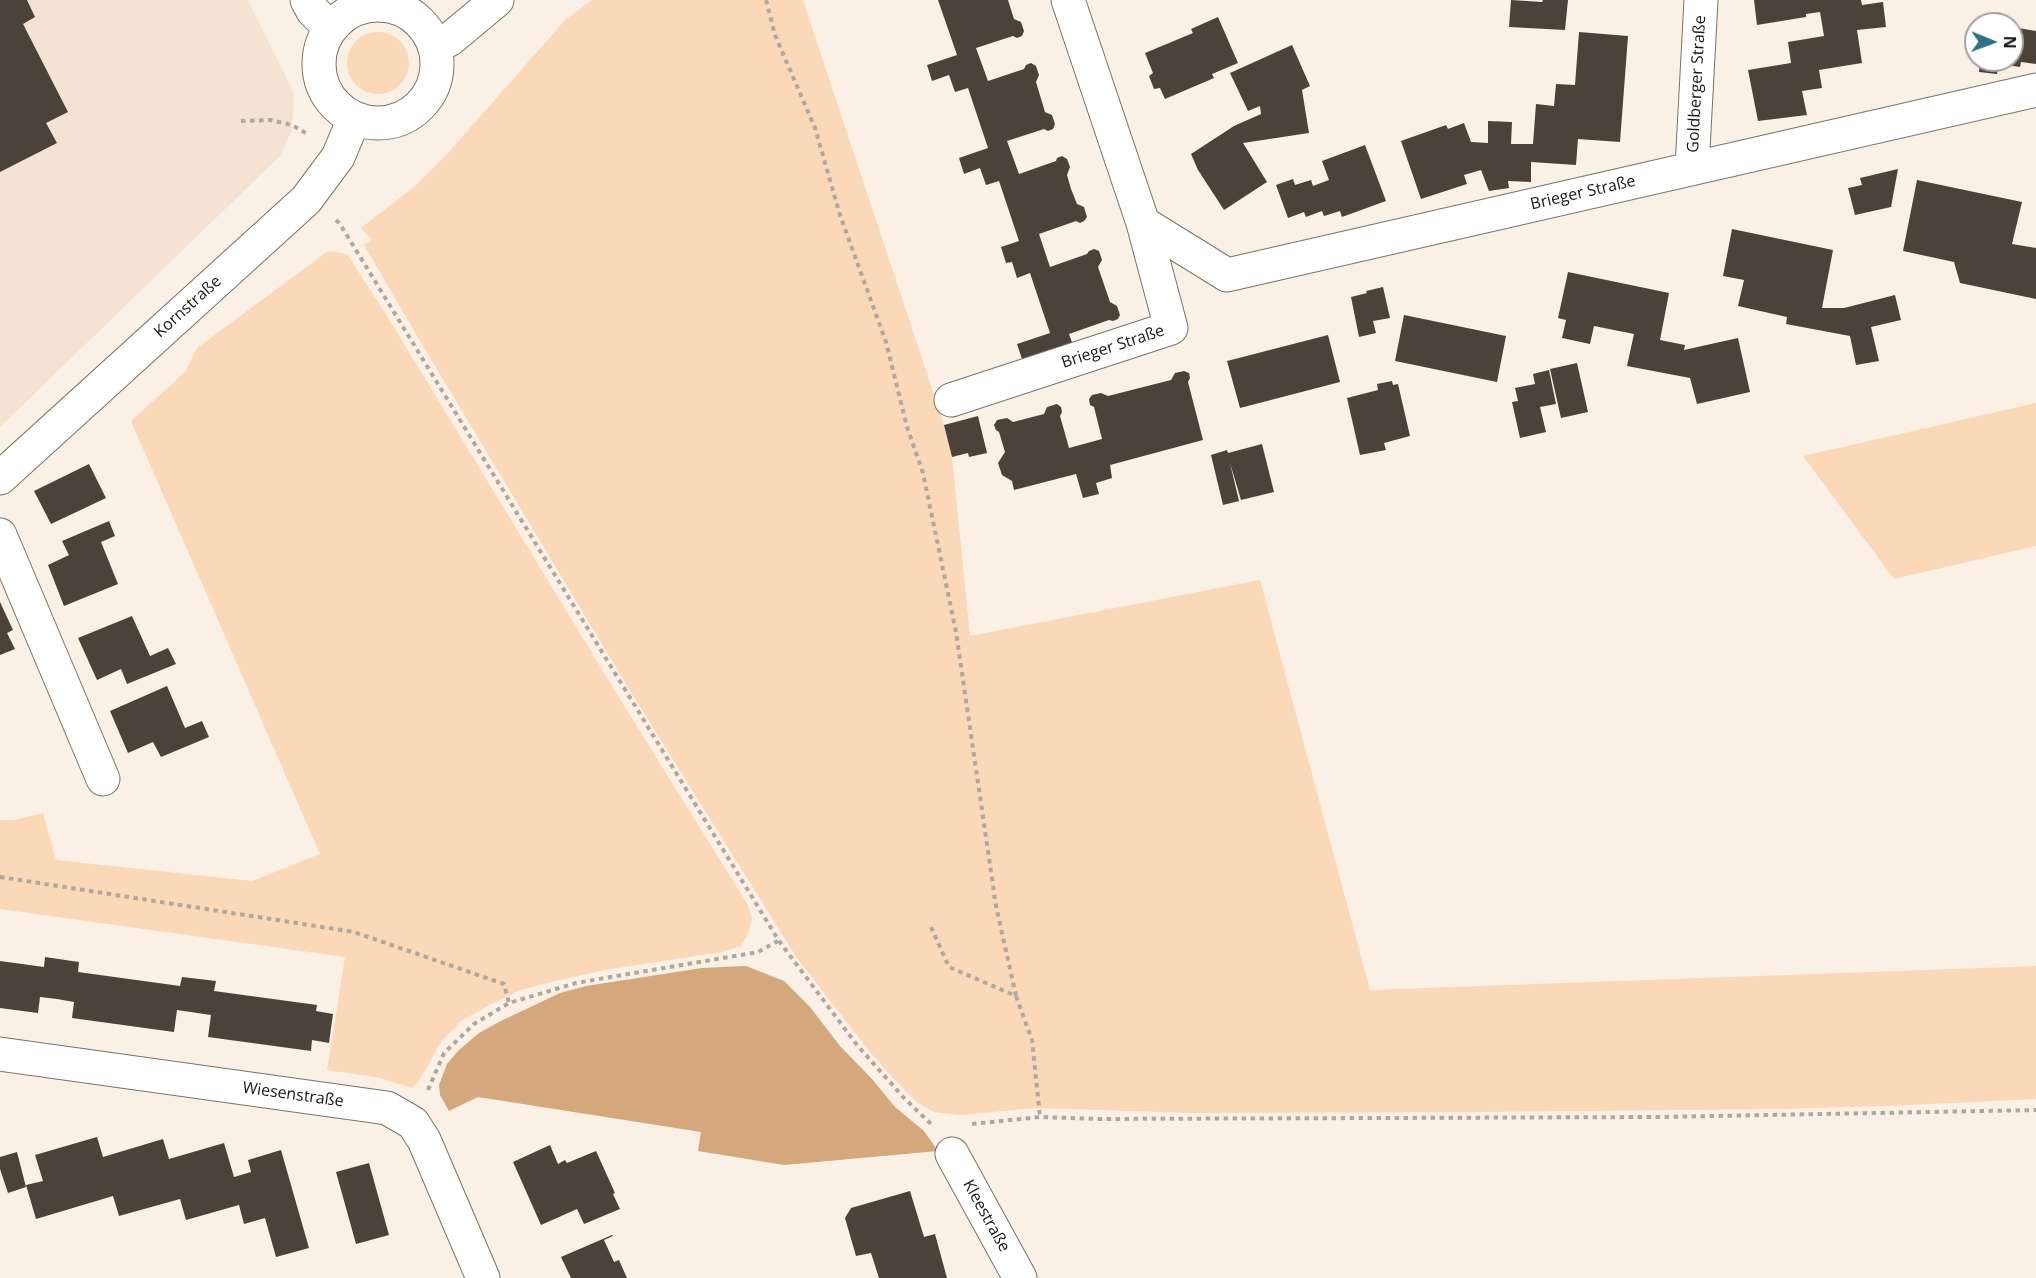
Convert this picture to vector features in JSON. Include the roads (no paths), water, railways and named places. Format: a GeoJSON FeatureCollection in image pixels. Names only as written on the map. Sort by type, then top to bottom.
{"type":"FeatureCollection","features":[{"type":"Feature","properties":{"kind":"street"},"geometry":{"type":"LineString","coordinates":[[307,0],[313,11],[330,28]]}},
{"type":"Feature","properties":{"kind":"street"},"geometry":{"type":"LineString","coordinates":[[434,46],[449,40],[497,0]]}},
{"type":"Feature","properties":{"kind":"street","name":"Brieger Straße"},"geometry":{"type":"LineString","coordinates":[[951,400],[1172,328],[1143,223],[1068,0]]}},
{"type":"Feature","properties":{"kind":"street","name":"Goldberger Straße"},"geometry":{"type":"LineString","coordinates":[[1692,168],[1701,0]]}},
{"type":"Feature","properties":{"kind":"street"},"geometry":{"type":"LineString","coordinates":[[379,4],[397,8],[413,16],[426,29],[434,46],[437,65],[434,84],[424,101],[410,114],[392,122],[373,124],[354,119],[339,109],[327,96],[320,79],[318,61],[322,43],[330,28],[344,15],[361,7],[379,4]]}},
{"type":"Feature","properties":{"kind":"street","name":"Brieger Straße"},"geometry":{"type":"LineString","coordinates":[[1143,223],[1227,275],[2036,90]]}},
{"type":"Feature","properties":{"kind":"street","name":"Kornstraße"},"geometry":{"type":"LineString","coordinates":[[0,478],[309,196],[338,157],[354,119]]}},
{"type":"Feature","properties":{"kind":"street"},"geometry":{"type":"LineString","coordinates":[[0,536],[103,779]]}},
{"type":"Feature","properties":{"kind":"street","name":"Wiesenstraße"},"geometry":{"type":"LineString","coordinates":[[0,1054],[387,1108],[413,1123],[424,1140],[483,1278]]}},
{"type":"Feature","properties":{"kind":"street","name":"Kleestraße"},"geometry":{"type":"LineString","coordinates":[[952,1154],[1020,1278]]}}]}
